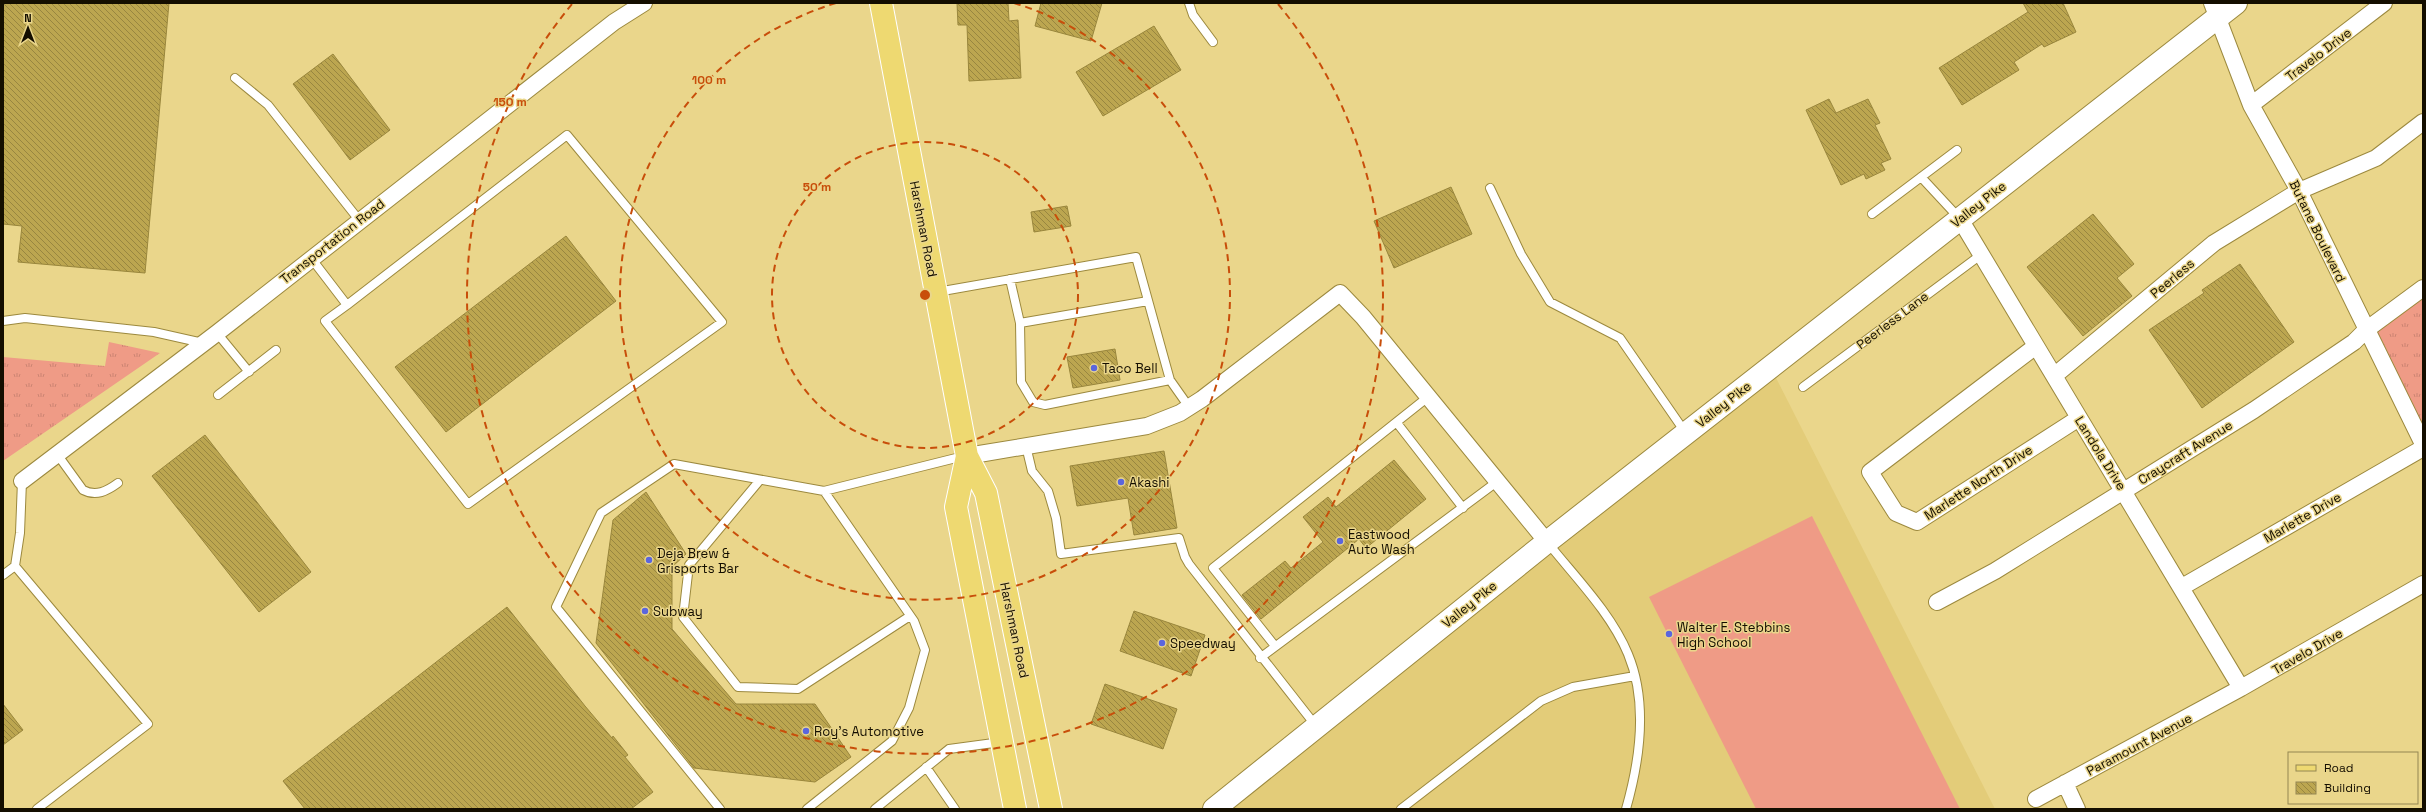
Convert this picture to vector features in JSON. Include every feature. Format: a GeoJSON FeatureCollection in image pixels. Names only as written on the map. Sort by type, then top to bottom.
{"type":"FeatureCollection","features":[{"type":"Feature","properties":{"kind":"main road","name":"Harshman Road"},"geometry":{"type":"LineString","coordinates":[[881,3],[966,456],[986,493],[1051,809]]}},
{"type":"Feature","properties":{"kind":"main road","name":"Harshman Road"},"geometry":{"type":"LineString","coordinates":[[966,456],[956,508],[1015,809]]}},
{"type":"Feature","properties":{"kind":"street","name":"Transportation Road"},"geometry":{"type":"LineString","coordinates":[[22,481],[217,333],[359,220],[614,22],[644,3]]}},
{"type":"Feature","properties":{"kind":"street","name":"Valley Pike"},"geometry":{"type":"LineString","coordinates":[[1214,809],[1547,542],[1960,219],[2215,10],[2236,3]]}},
{"type":"Feature","properties":{"kind":"street","name":"Travelo Drive"},"geometry":{"type":"LineString","coordinates":[[2251,105],[2384,3]]}},
{"type":"Feature","properties":{"kind":"street","name":"Butane Boulevard"},"geometry":{"type":"LineString","coordinates":[[2215,10],[2251,105],[2299,191],[2423,444]]}},
{"type":"Feature","properties":{"kind":"street"},"geometry":{"type":"LineString","coordinates":[[2299,191],[2376,158],[2423,122]]}},
{"type":"Feature","properties":{"kind":"street","name":"Peerless"},"geometry":{"type":"LineString","coordinates":[[2054,376],[2214,243],[2299,191]]}},
{"type":"Feature","properties":{"kind":"street","name":"Landola Drive"},"geometry":{"type":"LineString","coordinates":[[1960,219],[2079,418],[2124,490],[2241,688]]}},
{"type":"Feature","properties":{"kind":"street","name":"Craycraft Avenue"},"geometry":{"type":"LineString","coordinates":[[1937,602],[1995,570],[2254,410],[2354,342],[2366,330],[2423,288]]}},
{"type":"Feature","properties":{"kind":"street"},"geometry":{"type":"LineString","coordinates":[[966,456],[1147,426],[1189,407],[1340,293],[1363,317],[1547,542]]}},
{"type":"Feature","properties":{"kind":"street","name":"Marlette North Drive"},"geometry":{"type":"LineString","coordinates":[[2036,346],[1870,472],[1896,513],[1917,522],[2079,418]]}},
{"type":"Feature","properties":{"kind":"street","name":"Marlette Drive"},"geometry":{"type":"LineString","coordinates":[[2182,587],[2423,448]]}},
{"type":"Feature","properties":{"kind":"street","name":"Travelo Drive"},"geometry":{"type":"LineString","coordinates":[[2241,688],[2423,584]]}},
{"type":"Feature","properties":{"kind":"street","name":"Paramount Avenue"},"geometry":{"type":"LineString","coordinates":[[2036,799],[2241,688]]}},
{"type":"Feature","properties":{"kind":"street"},"geometry":{"type":"LineString","coordinates":[[2065,783],[2077,809]]}},
{"type":"Feature","properties":{"kind":"lane"},"geometry":{"type":"LineString","coordinates":[[1189,3],[1193,15],[1213,42]]}},
{"type":"Feature","properties":{"kind":"lane"},"geometry":{"type":"LineString","coordinates":[[236,78],[268,105],[359,220]]}},
{"type":"Feature","properties":{"kind":"lane"},"geometry":{"type":"LineString","coordinates":[[567,135],[722,322],[468,504],[325,321],[347,305],[567,135]]}},
{"type":"Feature","properties":{"kind":"lane"},"geometry":{"type":"LineString","coordinates":[[1872,214],[1957,150]]}},
{"type":"Feature","properties":{"kind":"lane"},"geometry":{"type":"LineString","coordinates":[[1921,177],[1960,219]]}},
{"type":"Feature","properties":{"kind":"lane"},"geometry":{"type":"LineString","coordinates":[[1490,188],[1521,254],[1550,302],[1620,338],[1685,433]]}},
{"type":"Feature","properties":{"kind":"lane","name":"Peerless Lane"},"geometry":{"type":"LineString","coordinates":[[1804,387],[1982,254]]}},
{"type":"Feature","properties":{"kind":"lane"},"geometry":{"type":"LineString","coordinates":[[936,292],[1136,257],[1170,380],[1189,407]]}},
{"type":"Feature","properties":{"kind":"lane"},"geometry":{"type":"LineString","coordinates":[[311,258],[347,305]]}},
{"type":"Feature","properties":{"kind":"lane"},"geometry":{"type":"LineString","coordinates":[[1010,279],[1020,324],[1021,382],[1033,402],[1045,405],[1170,380]]}},
{"type":"Feature","properties":{"kind":"lane"},"geometry":{"type":"LineString","coordinates":[[1020,324],[1148,302]]}},
{"type":"Feature","properties":{"kind":"lane"},"geometry":{"type":"LineString","coordinates":[[3,321],[25,318],[132,329],[154,332],[203,343]]}},
{"type":"Feature","properties":{"kind":"lane"},"geometry":{"type":"LineString","coordinates":[[217,333],[249,372]]}},
{"type":"Feature","properties":{"kind":"lane"},"geometry":{"type":"LineString","coordinates":[[218,395],[276,350]]}},
{"type":"Feature","properties":{"kind":"lane"},"geometry":{"type":"LineString","coordinates":[[1276,646],[1213,568],[1428,397]]}},
{"type":"Feature","properties":{"kind":"lane"},"geometry":{"type":"LineString","coordinates":[[1397,423],[1463,508]]}},
{"type":"Feature","properties":{"kind":"lane"},"geometry":{"type":"LineString","coordinates":[[1026,446],[1032,471],[1048,490],[1056,518],[1061,554],[1179,538],[1184,557],[1260,658],[1316,727]]}},
{"type":"Feature","properties":{"kind":"lane"},"geometry":{"type":"LineString","coordinates":[[58,454],[83,490],[88,493],[97,493],[108,490],[118,483]]}},
{"type":"Feature","properties":{"kind":"lane"},"geometry":{"type":"LineString","coordinates":[[720,809],[556,608],[601,513],[674,464],[824,491],[966,456]]}},
{"type":"Feature","properties":{"kind":"lane"},"geometry":{"type":"LineString","coordinates":[[760,480],[689,565],[684,617],[738,687],[798,690],[910,616]]}},
{"type":"Feature","properties":{"kind":"lane"},"geometry":{"type":"LineString","coordinates":[[3,575],[15,566],[20,533],[22,481]]}},
{"type":"Feature","properties":{"kind":"lane"},"geometry":{"type":"LineString","coordinates":[[1260,658],[1498,481]]}},
{"type":"Feature","properties":{"kind":"lane"},"geometry":{"type":"LineString","coordinates":[[807,809],[892,741],[909,708],[925,650],[910,616],[824,491]]}},
{"type":"Feature","properties":{"kind":"lane"},"geometry":{"type":"LineString","coordinates":[[1547,542],[1614,627],[1628,653],[1635,676],[1639,721],[1639,753],[1626,809]]}},
{"type":"Feature","properties":{"kind":"lane"},"geometry":{"type":"LineString","coordinates":[[15,566],[148,724],[37,809]]}},
{"type":"Feature","properties":{"kind":"lane"},"geometry":{"type":"LineString","coordinates":[[1401,809],[1540,701],[1573,687],[1635,676]]}},
{"type":"Feature","properties":{"kind":"lane"},"geometry":{"type":"LineString","coordinates":[[875,809],[948,749],[1002,742]]}},
{"type":"Feature","properties":{"kind":"lane"},"geometry":{"type":"LineString","coordinates":[[926,767],[955,809]]}},
{"type":"Feature","properties":{"kind":"shaded area","name":"Walter E. Stebbins High School"},"geometry":{"type":"Polygon","coordinates":[[[1770,366],[1995,809],[1214,809],[1770,366]]]}},
{"type":"Feature","properties":{"kind":"green space"},"geometry":{"type":"Polygon","coordinates":[[[2423,288],[2423,444],[2366,330],[2423,288]]]}},
{"type":"Feature","properties":{"kind":"green space"},"geometry":{"type":"Polygon","coordinates":[[[109,342],[160,353],[3,461],[3,357],[105,366],[109,342]]]}},
{"type":"Feature","properties":{"kind":"green space"},"geometry":{"type":"Polygon","coordinates":[[[1812,516],[1960,809],[1756,809],[1649,597],[1812,516]]]}},
{"type":"Feature","properties":{"kind":"building"},"geometry":{"type":"Polygon","coordinates":[[[3,3],[169,3],[145,273],[18,262],[22,226],[3,224],[3,3]]]}},
{"type":"Feature","properties":{"kind":"building"},"geometry":{"type":"Polygon","coordinates":[[[957,3],[1008,3],[1009,21],[1018,20],[1021,78],[969,81],[967,25],[958,25],[957,3]]]}},
{"type":"Feature","properties":{"kind":"building"},"geometry":{"type":"Polygon","coordinates":[[[1041,3],[1102,3],[1091,41],[1035,26],[1041,3]]]}},
{"type":"Feature","properties":{"kind":"building"},"geometry":{"type":"Polygon","coordinates":[[[2023,3],[2063,3],[2076,32],[2044,47],[2042,44],[2014,62],[2019,70],[1962,105],[1939,68],[2028,12],[2023,3]]]}},
{"type":"Feature","properties":{"kind":"building"},"geometry":{"type":"Polygon","coordinates":[[[1154,26],[1181,70],[1103,116],[1076,72],[1154,26]]]}},
{"type":"Feature","properties":{"kind":"building"},"geometry":{"type":"Polygon","coordinates":[[[333,54],[390,130],[350,160],[293,84],[333,54]]]}},
{"type":"Feature","properties":{"kind":"building"},"geometry":{"type":"Polygon","coordinates":[[[1829,99],[1836,113],[1868,99],[1880,123],[1875,125],[1891,159],[1881,163],[1885,170],[1866,179],[1864,174],[1841,185],[1806,110],[1829,99]]]}},
{"type":"Feature","properties":{"kind":"building"},"geometry":{"type":"Polygon","coordinates":[[[1451,187],[1472,234],[1394,268],[1374,221],[1451,187]]]}},
{"type":"Feature","properties":{"kind":"building"},"geometry":{"type":"Polygon","coordinates":[[[1067,206],[1071,226],[1034,232],[1031,212],[1067,206]]]}},
{"type":"Feature","properties":{"kind":"building"},"geometry":{"type":"Polygon","coordinates":[[[2093,214],[2134,264],[2117,278],[2132,296],[2083,336],[2027,267],[2093,214]]]}},
{"type":"Feature","properties":{"kind":"building"},"geometry":{"type":"Polygon","coordinates":[[[566,236],[616,301],[446,432],[395,367],[566,236]]]}},
{"type":"Feature","properties":{"kind":"building"},"geometry":{"type":"Polygon","coordinates":[[[2240,264],[2294,342],[2202,408],[2149,330],[2204,293],[2202,290],[2240,264]]]}},
{"type":"Feature","properties":{"kind":"building","name":"Taco Bell"},"geometry":{"type":"Polygon","coordinates":[[[1115,349],[1120,380],[1073,388],[1067,357],[1115,349]]]}},
{"type":"Feature","properties":{"kind":"building"},"geometry":{"type":"Polygon","coordinates":[[[205,435],[311,572],[259,612],[152,476],[205,435]]]}},
{"type":"Feature","properties":{"kind":"building","name":"Akashi"},"geometry":{"type":"Polygon","coordinates":[[[1164,451],[1177,528],[1134,535],[1128,498],[1077,506],[1070,466],[1164,451]]]}},
{"type":"Feature","properties":{"kind":"building","name":"Eastwood Auto Wash"},"geometry":{"type":"Polygon","coordinates":[[[1394,460],[1426,499],[1366,548],[1359,539],[1261,619],[1242,595],[1285,561],[1291,568],[1323,542],[1303,517],[1328,497],[1336,507],[1394,460]]]}},
{"type":"Feature","properties":{"kind":"building"},"geometry":{"type":"Polygon","coordinates":[[[646,492],[686,554],[672,567],[672,629],[736,704],[815,704],[851,757],[815,782],[694,768],[596,643],[613,520],[646,492]]]}},
{"type":"Feature","properties":{"kind":"building"},"geometry":{"type":"Polygon","coordinates":[[[507,607],[585,706],[612,738],[613,736],[628,755],[625,757],[653,792],[631,809],[305,809],[283,781],[507,607]]]}},
{"type":"Feature","properties":{"kind":"building","name":"Speedway"},"geometry":{"type":"Polygon","coordinates":[[[1134,611],[1205,635],[1191,676],[1120,651],[1134,611]]]}},
{"type":"Feature","properties":{"kind":"building"},"geometry":{"type":"Polygon","coordinates":[[[1105,684],[1177,709],[1163,749],[1091,724],[1105,684]]]}},
{"type":"Feature","properties":{"kind":"building"},"geometry":{"type":"Polygon","coordinates":[[[3,704],[23,730],[3,745],[3,704]]]}},
{"type":"Feature","properties":{"kind":"place","name":"Taco Bell"},"geometry":{"type":"Point","coordinates":[1094,368]}},
{"type":"Feature","properties":{"kind":"place","name":"Akashi"},"geometry":{"type":"Point","coordinates":[1121,482]}},
{"type":"Feature","properties":{"kind":"place","name":"Eastwood Auto Wash"},"geometry":{"type":"Point","coordinates":[1340,541]}},
{"type":"Feature","properties":{"kind":"place","name":"Deja Brew & Grisports Bar"},"geometry":{"type":"Point","coordinates":[649,560]}},
{"type":"Feature","properties":{"kind":"place","name":"Subway"},"geometry":{"type":"Point","coordinates":[645,611]}},
{"type":"Feature","properties":{"kind":"place","name":"Walter E. Stebbins High School"},"geometry":{"type":"Point","coordinates":[1669,634]}},
{"type":"Feature","properties":{"kind":"place","name":"Speedway"},"geometry":{"type":"Point","coordinates":[1162,643]}},
{"type":"Feature","properties":{"kind":"place","name":"Roy's Automotive"},"geometry":{"type":"Point","coordinates":[806,731]}}]}
